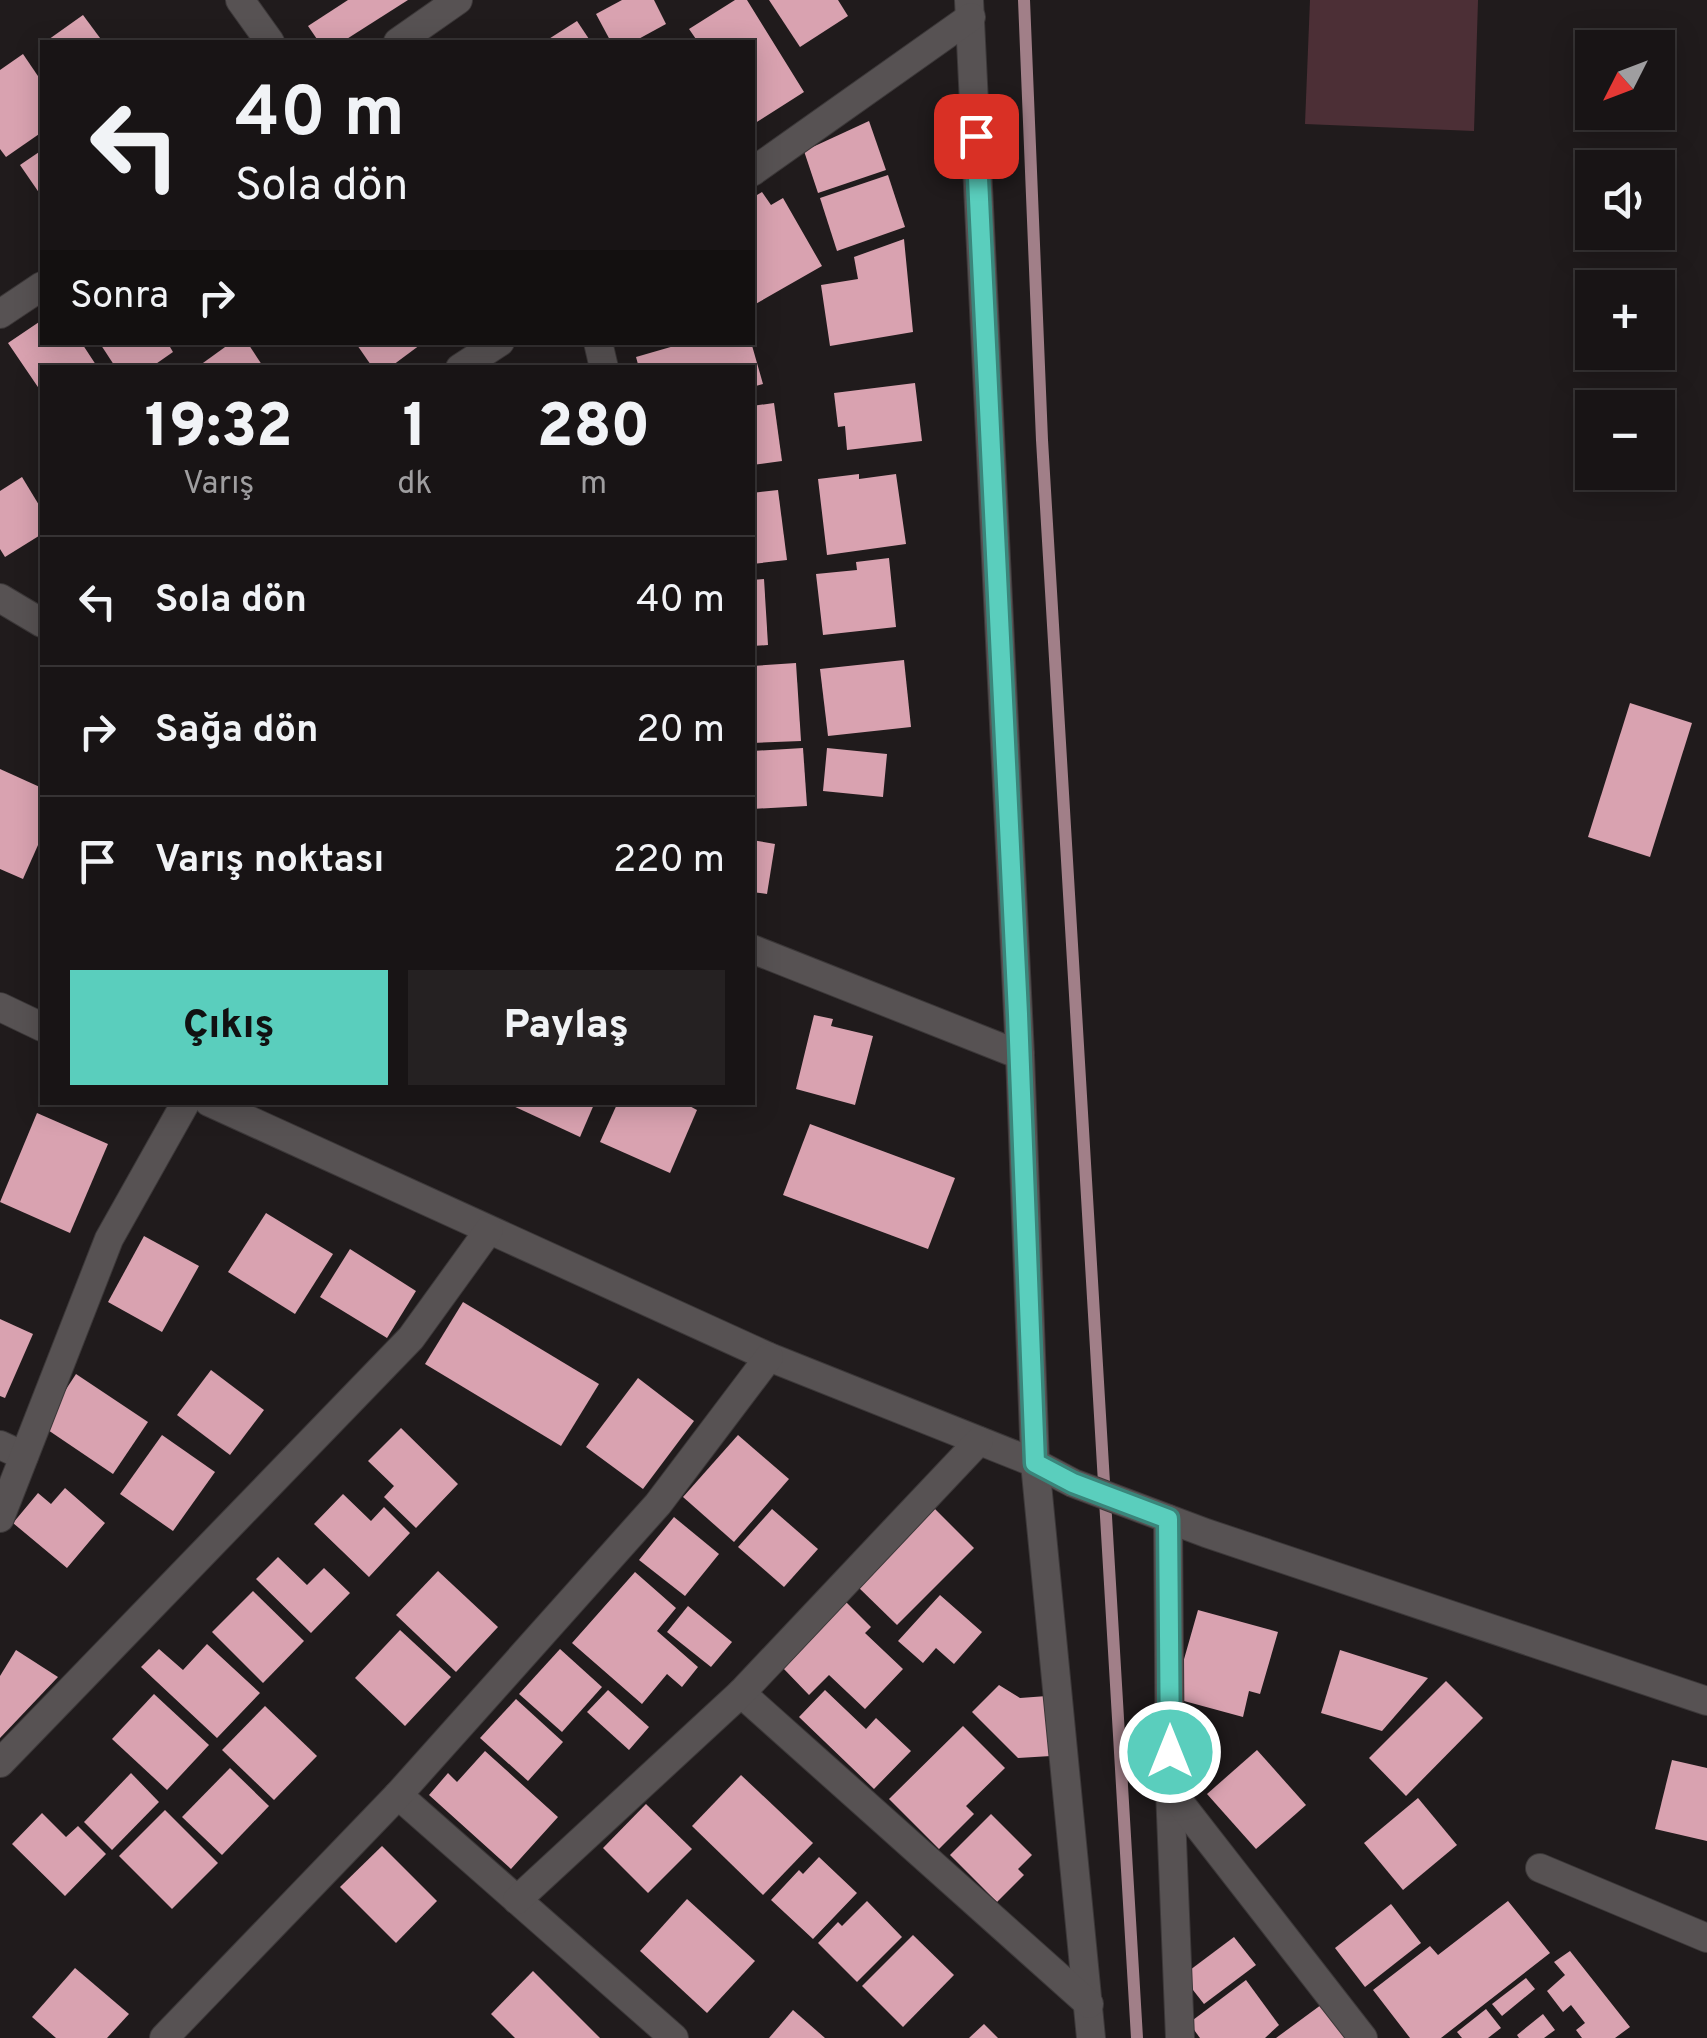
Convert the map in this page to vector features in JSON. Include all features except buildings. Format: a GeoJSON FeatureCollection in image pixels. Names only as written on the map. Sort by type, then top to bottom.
{"type":"FeatureCollection","features":[{"type":"Feature","properties":{"kind":"street"},"geometry":{"type":"LineString","coordinates":[[240,0],[269,40]]}},
{"type":"Feature","properties":{"kind":"street"},"geometry":{"type":"LineString","coordinates":[[401,40],[458,0]]}},
{"type":"Feature","properties":{"kind":"street"},"geometry":{"type":"LineString","coordinates":[[755,170],[970,8]]}},
{"type":"Feature","properties":{"kind":"street"},"geometry":{"type":"LineString","coordinates":[[970,8],[1020,1054],[1035,1463],[1090,2004],[1090,2038]]}},
{"type":"Feature","properties":{"kind":"street"},"geometry":{"type":"LineString","coordinates":[[0,314],[40,287]]}},
{"type":"Feature","properties":{"kind":"street"},"geometry":{"type":"LineString","coordinates":[[0,598],[40,623]]}},
{"type":"Feature","properties":{"kind":"street"},"geometry":{"type":"LineString","coordinates":[[755,950],[1020,1054]]}},
{"type":"Feature","properties":{"kind":"street"},"geometry":{"type":"LineString","coordinates":[[0,1008],[40,1026]]}},
{"type":"Feature","properties":{"kind":"street"},"geometry":{"type":"LineString","coordinates":[[0,1518],[12,1450],[108,1238],[184,1105]]}},
{"type":"Feature","properties":{"kind":"street"},"geometry":{"type":"LineString","coordinates":[[216,1105],[768,1358],[1035,1463],[1073,1483],[1707,1701]]}},
{"type":"Feature","properties":{"kind":"street"},"geometry":{"type":"LineString","coordinates":[[0,1764],[411,1338],[488,1230]]}},
{"type":"Feature","properties":{"kind":"street"},"geometry":{"type":"LineString","coordinates":[[164,2038],[398,1794],[658,1504],[768,1358]]}},
{"type":"Feature","properties":{"kind":"street"},"geometry":{"type":"LineString","coordinates":[[517,1900],[741,1693],[979,1441]]}},
{"type":"Feature","properties":{"kind":"street"},"geometry":{"type":"LineString","coordinates":[[1162,1516],[1180,2038]]}},
{"type":"Feature","properties":{"kind":"street"},"geometry":{"type":"LineString","coordinates":[[741,1693],[1090,2004]]}},
{"type":"Feature","properties":{"kind":"street"},"geometry":{"type":"LineString","coordinates":[[1170,1790],[1362,2038]]}},
{"type":"Feature","properties":{"kind":"street"},"geometry":{"type":"LineString","coordinates":[[398,1794],[674,2038]]}},
{"type":"Feature","properties":{"kind":"street"},"geometry":{"type":"LineString","coordinates":[[1540,1868],[1707,1938]]}},
{"type":"Feature","properties":{"kind":"shaded area"},"geometry":{"type":"Polygon","coordinates":[[[1310,0],[1478,0],[1474,131],[1305,124],[1310,0]]]}},
{"type":"Feature","properties":{"kind":"waterway"},"geometry":{"type":"LineString","coordinates":[[1024,0],[1042,440],[1137,2038]]}},
{"type":"Feature","properties":{"kind":"route"},"geometry":{"type":"LineString","coordinates":[[976,136],[1035,1463],[1073,1483],[1168,1519],[1170,1752]]}}]}
